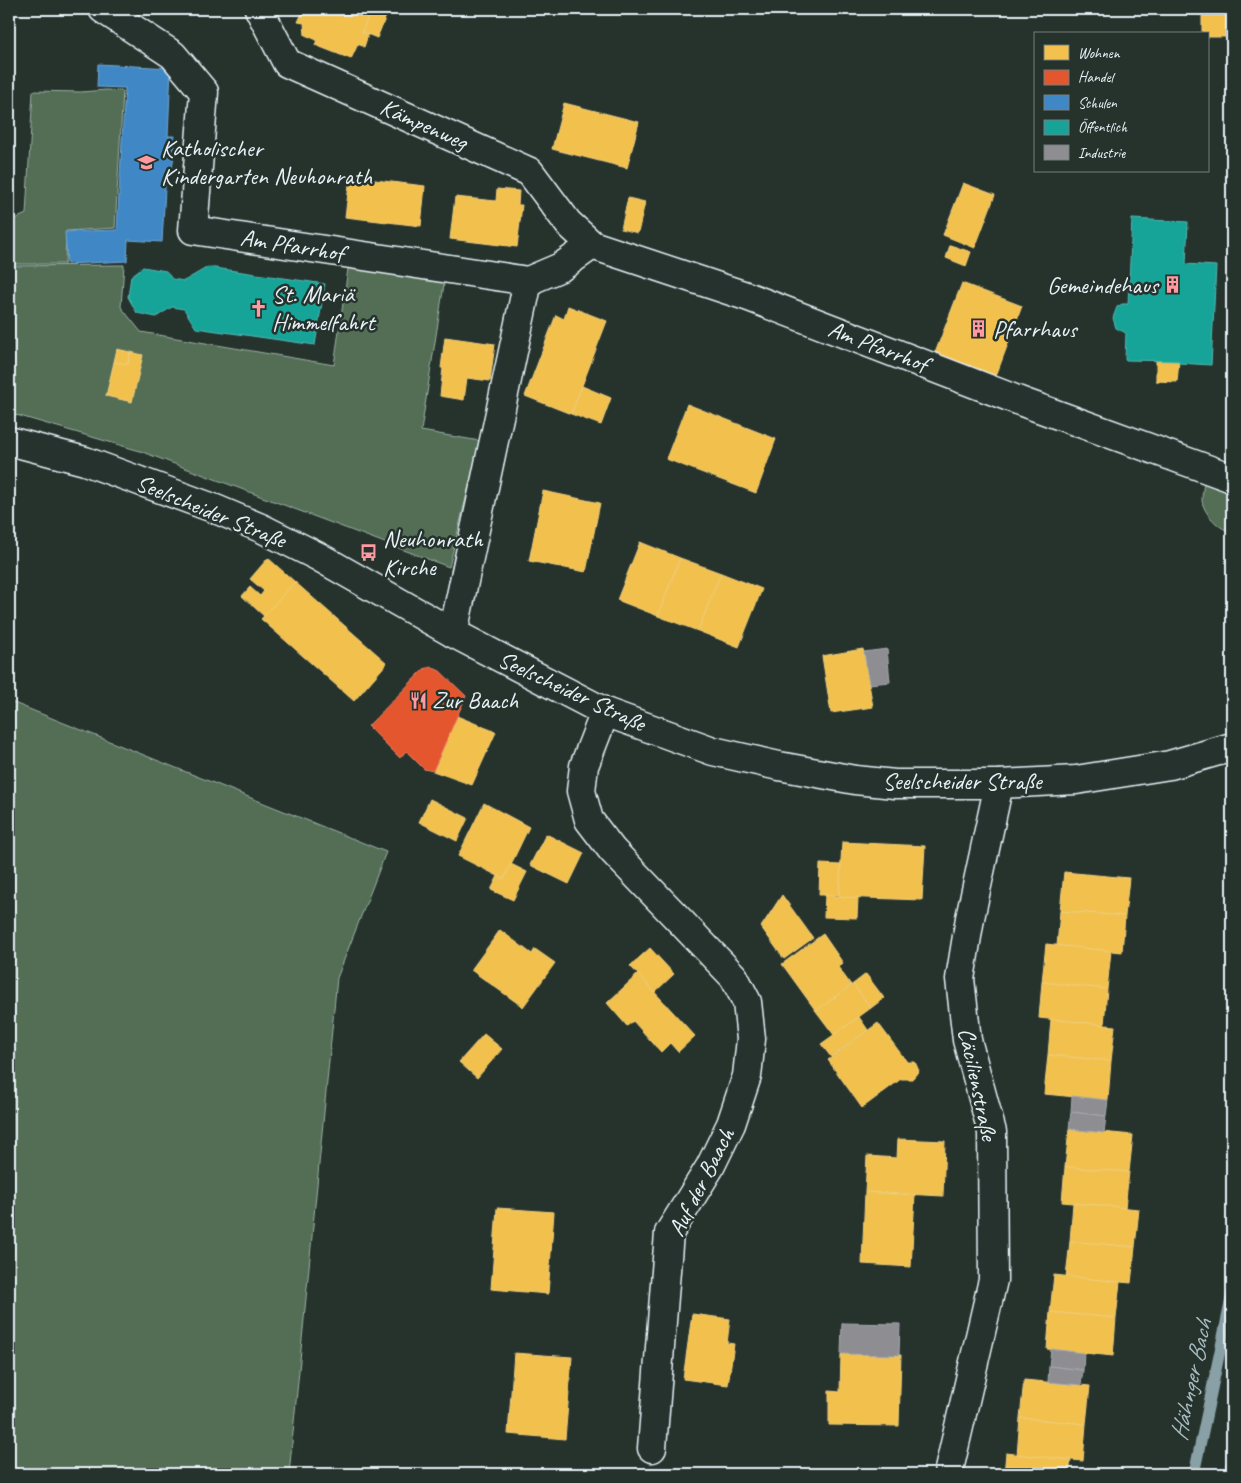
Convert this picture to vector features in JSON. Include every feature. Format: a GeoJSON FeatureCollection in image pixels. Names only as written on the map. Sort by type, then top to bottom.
{"type":"FeatureCollection","features":[{"type":"Feature","properties":{"kind":"street","name":"Am Pfarrhof"},"geometry":{"type":"LineString","coordinates":[[103,9],[173,55],[204,92],[193,230],[528,281]]}},
{"type":"Feature","properties":{"kind":"street","name":"Kämpenweg"},"geometry":{"type":"LineString","coordinates":[[259,9],[287,63],[530,172],[568,223],[592,244]]}},
{"type":"Feature","properties":{"kind":"street","name":"Am Pfarrhof"},"geometry":{"type":"LineString","coordinates":[[592,244],[749,297],[1025,403],[1232,478]]}},
{"type":"Feature","properties":{"kind":"street"},"geometry":{"type":"LineString","coordinates":[[453,633],[528,281],[561,267],[592,244]]}},
{"type":"Feature","properties":{"kind":"street","name":"Seelscheider Straße"},"geometry":{"type":"LineString","coordinates":[[9,441],[85,461],[260,528],[320,557],[453,633],[605,712],[713,751],[788,768],[855,780],[895,784],[999,784],[1076,780],[1161,767],[1232,747]]}},
{"type":"Feature","properties":{"kind":"street","name":"Auf der Baach"},"geometry":{"type":"LineString","coordinates":[[605,712],[584,766],[581,791],[589,820],[612,850],[734,977],[747,1002],[751,1039],[747,1076],[731,1124],[710,1167],[669,1232],[652,1448]]}},
{"type":"Feature","properties":{"kind":"street","name":"Cäcilienstraße"},"geometry":{"type":"LineString","coordinates":[[948,1474],[993,1280],[992,1132],[967,1040],[960,980],[970,918],[999,784]]}},
{"type":"Feature","properties":{"kind":"green space"},"geometry":{"type":"Polygon","coordinates":[[[33,91],[81,92],[123,91],[115,228],[66,231],[65,264],[9,264],[9,222],[26,214],[33,91]]]}},
{"type":"Feature","properties":{"kind":"green space"},"geometry":{"type":"Polygon","coordinates":[[[349,262],[445,278],[421,431],[480,441],[449,567],[140,451],[9,414],[9,266],[124,265],[121,307],[141,332],[334,365],[349,262]]]}},
{"type":"Feature","properties":{"kind":"green space"},"geometry":{"type":"Polygon","coordinates":[[[1204,483],[1232,494],[1232,532],[1217,524],[1205,510],[1202,500],[1204,483]]]}},
{"type":"Feature","properties":{"kind":"green space"},"geometry":{"type":"Polygon","coordinates":[[[9,701],[386,852],[337,978],[289,1474],[9,1474],[9,701]]]}},
{"type":"Feature","properties":{"kind":"building: Wohnen"},"geometry":{"type":"Polygon","coordinates":[[[304,9],[371,9],[362,32],[368,35],[364,47],[358,44],[351,59],[315,45],[317,40],[305,35],[304,23],[298,22],[304,9]]]}},
{"type":"Feature","properties":{"kind":"building: Wohnen"},"geometry":{"type":"Polygon","coordinates":[[[371,9],[389,9],[377,38],[362,32],[371,9]]]}},
{"type":"Feature","properties":{"kind":"building: Wohnen"},"geometry":{"type":"Polygon","coordinates":[[[1202,9],[1232,9],[1232,37],[1208,37],[1208,32],[1202,32],[1202,9]]]}},
{"type":"Feature","properties":{"kind":"building: Wohnen"},"geometry":{"type":"Polygon","coordinates":[[[564,103],[639,122],[627,168],[552,149],[564,103]]]}},
{"type":"Feature","properties":{"kind":"building: Wohnen"},"geometry":{"type":"Polygon","coordinates":[[[350,177],[425,186],[421,226],[345,217],[350,177]]]}},
{"type":"Feature","properties":{"kind":"building: Wohnen"},"geometry":{"type":"Polygon","coordinates":[[[963,183],[995,195],[975,248],[943,235],[963,183]]]}},
{"type":"Feature","properties":{"kind":"building: Wohnen"},"geometry":{"type":"Polygon","coordinates":[[[497,189],[519,191],[518,205],[522,205],[517,247],[450,239],[455,197],[496,201],[497,189]]]}},
{"type":"Feature","properties":{"kind":"building: Wohnen"},"geometry":{"type":"Polygon","coordinates":[[[628,198],[645,202],[638,233],[621,229],[628,198]]]}},
{"type":"Feature","properties":{"kind":"building: Wohnen"},"geometry":{"type":"Polygon","coordinates":[[[950,245],[971,252],[966,266],[946,258],[950,245]]]}},
{"type":"Feature","properties":{"kind":"building: Wohnen","name":"Pfarrhaus"},"geometry":{"type":"Polygon","coordinates":[[[962,283],[1022,306],[996,376],[935,353],[962,283]]]}},
{"type":"Feature","properties":{"kind":"building: Wohnen"},"geometry":{"type":"Polygon","coordinates":[[[568,306],[607,321],[571,414],[525,396],[556,315],[564,319],[568,306]]]}},
{"type":"Feature","properties":{"kind":"building: Wohnen"},"geometry":{"type":"Polygon","coordinates":[[[445,337],[495,344],[490,381],[467,378],[464,400],[440,396],[445,337]]]}},
{"type":"Feature","properties":{"kind":"building: Wohnen"},"geometry":{"type":"Polygon","coordinates":[[[117,349],[130,352],[128,364],[114,362],[117,349]]]}},
{"type":"Feature","properties":{"kind":"building: Wohnen"},"geometry":{"type":"Polygon","coordinates":[[[130,352],[143,355],[132,402],[106,396],[114,362],[128,364],[130,352]]]}},
{"type":"Feature","properties":{"kind":"building: Wohnen"},"geometry":{"type":"Polygon","coordinates":[[[1156,360],[1179,361],[1177,382],[1156,381],[1156,360]]]}},
{"type":"Feature","properties":{"kind":"building: Wohnen"},"geometry":{"type":"Polygon","coordinates":[[[582,386],[611,398],[601,425],[571,414],[582,386]]]}},
{"type":"Feature","properties":{"kind":"building: Wohnen"},"geometry":{"type":"Polygon","coordinates":[[[687,404],[776,439],[756,493],[666,459],[687,404]]]}},
{"type":"Feature","properties":{"kind":"building: Wohnen"},"geometry":{"type":"Polygon","coordinates":[[[543,491],[600,503],[586,572],[529,561],[543,491]]]}},
{"type":"Feature","properties":{"kind":"building: Wohnen"},"geometry":{"type":"Polygon","coordinates":[[[640,542],[680,558],[658,616],[617,600],[640,542]]]}},
{"type":"Feature","properties":{"kind":"building: Wohnen"},"geometry":{"type":"Polygon","coordinates":[[[268,558],[295,582],[265,617],[242,596],[250,587],[260,596],[264,591],[250,579],[268,558]]]}},
{"type":"Feature","properties":{"kind":"building: Wohnen"},"geometry":{"type":"Polygon","coordinates":[[[680,558],[721,573],[698,631],[658,616],[680,558]]]}},
{"type":"Feature","properties":{"kind":"building: Wohnen"},"geometry":{"type":"Polygon","coordinates":[[[721,573],[762,589],[739,647],[698,631],[721,573]]]}},
{"type":"Feature","properties":{"kind":"building: Wohnen"},"geometry":{"type":"Polygon","coordinates":[[[295,582],[387,663],[354,701],[261,619],[295,582]]]}},
{"type":"Feature","properties":{"kind":"building: Wohnen"},"geometry":{"type":"Polygon","coordinates":[[[863,649],[873,707],[831,713],[822,656],[863,649]]]}},
{"type":"Feature","properties":{"kind":"building: Wohnen"},"geometry":{"type":"Polygon","coordinates":[[[457,716],[496,732],[472,785],[433,771],[457,716]]]}},
{"type":"Feature","properties":{"kind":"building: Wohnen"},"geometry":{"type":"Polygon","coordinates":[[[430,799],[468,818],[457,841],[419,822],[430,799]]]}},
{"type":"Feature","properties":{"kind":"building: Wohnen"},"geometry":{"type":"Polygon","coordinates":[[[484,803],[529,827],[504,879],[458,856],[484,803]]]}},
{"type":"Feature","properties":{"kind":"building: Wohnen"},"geometry":{"type":"Polygon","coordinates":[[[546,834],[584,853],[569,884],[530,865],[546,834]]]}},
{"type":"Feature","properties":{"kind":"building: Wohnen"},"geometry":{"type":"Polygon","coordinates":[[[842,842],[925,846],[922,900],[839,897],[842,842]]]}},
{"type":"Feature","properties":{"kind":"building: Wohnen"},"geometry":{"type":"Polygon","coordinates":[[[511,864],[527,872],[513,900],[491,890],[498,876],[504,879],[511,864]]]}},
{"type":"Feature","properties":{"kind":"building: Wohnen"},"geometry":{"type":"Polygon","coordinates":[[[820,864],[841,865],[839,895],[819,895],[820,864]]]}},
{"type":"Feature","properties":{"kind":"building: Wohnen"},"geometry":{"type":"Polygon","coordinates":[[[1064,872],[1129,878],[1125,916],[1060,911],[1064,872]]]}},
{"type":"Feature","properties":{"kind":"building: Wohnen"},"geometry":{"type":"Polygon","coordinates":[[[782,895],[813,938],[784,959],[761,927],[782,895]]]}},
{"type":"Feature","properties":{"kind":"building: Wohnen"},"geometry":{"type":"Polygon","coordinates":[[[825,895],[858,898],[857,918],[824,917],[825,895]]]}},
{"type":"Feature","properties":{"kind":"building: Wohnen"},"geometry":{"type":"Polygon","coordinates":[[[1060,911],[1125,916],[1122,952],[1057,946],[1060,911]]]}},
{"type":"Feature","properties":{"kind":"building: Wohnen"},"geometry":{"type":"Polygon","coordinates":[[[500,930],[532,954],[535,949],[555,963],[523,1007],[471,970],[500,930]]]}},
{"type":"Feature","properties":{"kind":"building: Wohnen"},"geometry":{"type":"Polygon","coordinates":[[[823,934],[843,963],[838,967],[851,985],[816,1011],[782,964],[823,934]]]}},
{"type":"Feature","properties":{"kind":"building: Wohnen"},"geometry":{"type":"Polygon","coordinates":[[[1046,944],[1111,951],[1107,989],[1042,982],[1046,944]]]}},
{"type":"Feature","properties":{"kind":"building: Wohnen"},"geometry":{"type":"Polygon","coordinates":[[[650,948],[674,974],[655,992],[630,966],[650,948]]]}},
{"type":"Feature","properties":{"kind":"building: Wohnen"},"geometry":{"type":"Polygon","coordinates":[[[638,974],[695,1036],[678,1052],[670,1043],[661,1052],[633,1021],[627,1026],[607,1003],[638,974]]]}},
{"type":"Feature","properties":{"kind":"building: Wohnen"},"geometry":{"type":"Polygon","coordinates":[[[866,974],[884,998],[871,1008],[853,984],[866,974]]]}},
{"type":"Feature","properties":{"kind":"building: Wohnen"},"geometry":{"type":"Polygon","coordinates":[[[1042,982],[1107,989],[1104,1025],[1039,1018],[1042,982]]]}},
{"type":"Feature","properties":{"kind":"building: Wohnen"},"geometry":{"type":"Polygon","coordinates":[[[853,984],[871,1008],[834,1035],[816,1011],[853,984]]]}},
{"type":"Feature","properties":{"kind":"building: Wohnen"},"geometry":{"type":"Polygon","coordinates":[[[859,1017],[868,1030],[831,1057],[821,1044],[859,1017]]]}},
{"type":"Feature","properties":{"kind":"building: Wohnen"},"geometry":{"type":"Polygon","coordinates":[[[1051,1019],[1115,1026],[1111,1061],[1048,1055],[1051,1019]]]}},
{"type":"Feature","properties":{"kind":"building: Wohnen"},"geometry":{"type":"Polygon","coordinates":[[[878,1023],[907,1062],[915,1062],[919,1071],[912,1079],[901,1079],[862,1108],[828,1060],[878,1023]]]}},
{"type":"Feature","properties":{"kind":"building: Wohnen"},"geometry":{"type":"Polygon","coordinates":[[[484,1034],[502,1049],[477,1078],[459,1062],[484,1034]]]}},
{"type":"Feature","properties":{"kind":"building: Wohnen"},"geometry":{"type":"Polygon","coordinates":[[[1048,1055],[1111,1061],[1108,1100],[1044,1094],[1048,1055]]]}},
{"type":"Feature","properties":{"kind":"building: Wohnen"},"geometry":{"type":"Polygon","coordinates":[[[1069,1129],[1133,1135],[1129,1172],[1065,1167],[1069,1129]]]}},
{"type":"Feature","properties":{"kind":"building: Wohnen"},"geometry":{"type":"Polygon","coordinates":[[[898,1139],[945,1141],[943,1196],[865,1192],[867,1156],[897,1158],[898,1139]]]}},
{"type":"Feature","properties":{"kind":"building: Wohnen"},"geometry":{"type":"Polygon","coordinates":[[[1065,1167],[1129,1172],[1125,1208],[1062,1202],[1065,1167]]]}},
{"type":"Feature","properties":{"kind":"building: Wohnen"},"geometry":{"type":"Polygon","coordinates":[[[865,1192],[915,1195],[911,1267],[862,1264],[865,1192]]]}},
{"type":"Feature","properties":{"kind":"building: Wohnen"},"geometry":{"type":"Polygon","coordinates":[[[1073,1203],[1139,1209],[1135,1247],[1070,1241],[1073,1203]]]}},
{"type":"Feature","properties":{"kind":"building: Wohnen"},"geometry":{"type":"Polygon","coordinates":[[[497,1208],[554,1212],[548,1294],[491,1289],[497,1208]]]}},
{"type":"Feature","properties":{"kind":"building: Wohnen"},"geometry":{"type":"Polygon","coordinates":[[[1070,1241],[1135,1247],[1131,1283],[1066,1277],[1070,1241]]]}},
{"type":"Feature","properties":{"kind":"building: Wohnen"},"geometry":{"type":"Polygon","coordinates":[[[1054,1275],[1120,1282],[1116,1318],[1050,1312],[1054,1275]]]}},
{"type":"Feature","properties":{"kind":"building: Wohnen"},"geometry":{"type":"Polygon","coordinates":[[[1050,1312],[1116,1318],[1113,1356],[1047,1349],[1050,1312]]]}},
{"type":"Feature","properties":{"kind":"building: Wohnen"},"geometry":{"type":"Polygon","coordinates":[[[692,1314],[730,1319],[727,1343],[734,1344],[728,1385],[683,1379],[692,1314]]]}},
{"type":"Feature","properties":{"kind":"building: Wohnen"},"geometry":{"type":"Polygon","coordinates":[[[514,1353],[572,1357],[565,1439],[508,1434],[514,1353]]]}},
{"type":"Feature","properties":{"kind":"building: Wohnen"},"geometry":{"type":"Polygon","coordinates":[[[841,1354],[901,1355],[899,1426],[829,1425],[829,1391],[840,1392],[841,1354]]]}},
{"type":"Feature","properties":{"kind":"building: Wohnen"},"geometry":{"type":"Polygon","coordinates":[[[1024,1380],[1090,1386],[1086,1424],[1020,1418],[1024,1380]]]}},
{"type":"Feature","properties":{"kind":"building: Wohnen"},"geometry":{"type":"Polygon","coordinates":[[[1020,1418],[1086,1424],[1083,1461],[1017,1455],[1020,1418]]]}},
{"type":"Feature","properties":{"kind":"building: Wohnen"},"geometry":{"type":"Polygon","coordinates":[[[1006,1453],[1071,1460],[1069,1474],[1004,1474],[1006,1453]]]}},
{"type":"Feature","properties":{"kind":"building: Wohnen"},"geometry":{"type":"Polygon","coordinates":[[[1228,1457],[1232,1458],[1232,1474],[1224,1474],[1228,1457]]]}},
{"type":"Feature","properties":{"kind":"building: Handel"},"geometry":{"type":"Polygon","coordinates":[[[431,667],[440,671],[466,696],[433,771],[424,769],[406,751],[400,758],[368,726],[424,669],[431,667]]]}},
{"type":"Feature","properties":{"kind":"building: Schulen","name":"Katholischer Kindergarten Neuhonrath"},"geometry":{"type":"Polygon","coordinates":[[[98,64],[171,68],[168,136],[175,136],[172,170],[166,170],[162,242],[128,240],[127,261],[67,264],[65,232],[117,230],[125,88],[97,87],[98,64]]]}},
{"type":"Feature","properties":{"kind":"building: Öffentlich","name":"Gemeindehaus"},"geometry":{"type":"Polygon","coordinates":[[[1132,219],[1188,222],[1186,264],[1216,266],[1211,365],[1179,363],[1179,361],[1125,360],[1126,333],[1116,328],[1113,318],[1117,307],[1122,304],[1128,304],[1132,219]]]}},
{"type":"Feature","properties":{"kind":"building: Öffentlich"},"geometry":{"type":"Polygon","coordinates":[[[143,267],[166,271],[172,279],[184,281],[208,267],[325,284],[315,345],[196,328],[184,309],[172,307],[156,317],[137,313],[128,297],[131,276],[143,267]]]}},
{"type":"Feature","properties":{"kind":"building: Industrie"},"geometry":{"type":"Polygon","coordinates":[[[887,649],[890,682],[869,684],[864,652],[887,649]]]}},
{"type":"Feature","properties":{"kind":"building: Industrie"},"geometry":{"type":"Polygon","coordinates":[[[1072,1096],[1108,1100],[1106,1116],[1071,1112],[1072,1096]]]}},
{"type":"Feature","properties":{"kind":"building: Industrie"},"geometry":{"type":"Polygon","coordinates":[[[1071,1112],[1106,1116],[1104,1133],[1069,1129],[1071,1112]]]}},
{"type":"Feature","properties":{"kind":"building: Industrie"},"geometry":{"type":"Polygon","coordinates":[[[842,1323],[900,1324],[899,1355],[841,1354],[842,1323]]]}},
{"type":"Feature","properties":{"kind":"building: Industrie"},"geometry":{"type":"Polygon","coordinates":[[[1051,1349],[1084,1353],[1083,1370],[1049,1366],[1051,1349]]]}},
{"type":"Feature","properties":{"kind":"building: Industrie"},"geometry":{"type":"Polygon","coordinates":[[[1049,1366],[1083,1370],[1081,1385],[1048,1382],[1049,1366]]]}},
{"type":"Feature","properties":{"kind":"building: Industrie"},"geometry":{"type":"Polygon","coordinates":[[[1232,1441],[1232,1458],[1228,1457],[1232,1441]]]}},
{"type":"Feature","properties":{"kind":"waterway","name":"Hähnger Bach"},"geometry":{"type":"LineString","coordinates":[[1194,1474],[1232,1294]]}},
{"type":"Feature","properties":{"kind":"place","name":"Katholischer Kindergarten Neuhonrath"},"geometry":{"type":"Point","coordinates":[147,162]}},
{"type":"Feature","properties":{"kind":"place","name":"Gemeindehaus"},"geometry":{"type":"Point","coordinates":[1172,285]}},
{"type":"Feature","properties":{"kind":"place","name":"St. Mariä Himmelfahrt"},"geometry":{"type":"Point","coordinates":[258,308]}},
{"type":"Feature","properties":{"kind":"place","name":"Pfarrhaus"},"geometry":{"type":"Point","coordinates":[979,329]}},
{"type":"Feature","properties":{"kind":"place","name":"Neuhonrath Kirche"},"geometry":{"type":"Point","coordinates":[369,553]}},
{"type":"Feature","properties":{"kind":"place","name":"Zur Baach"},"geometry":{"type":"Point","coordinates":[418,700]}}]}
